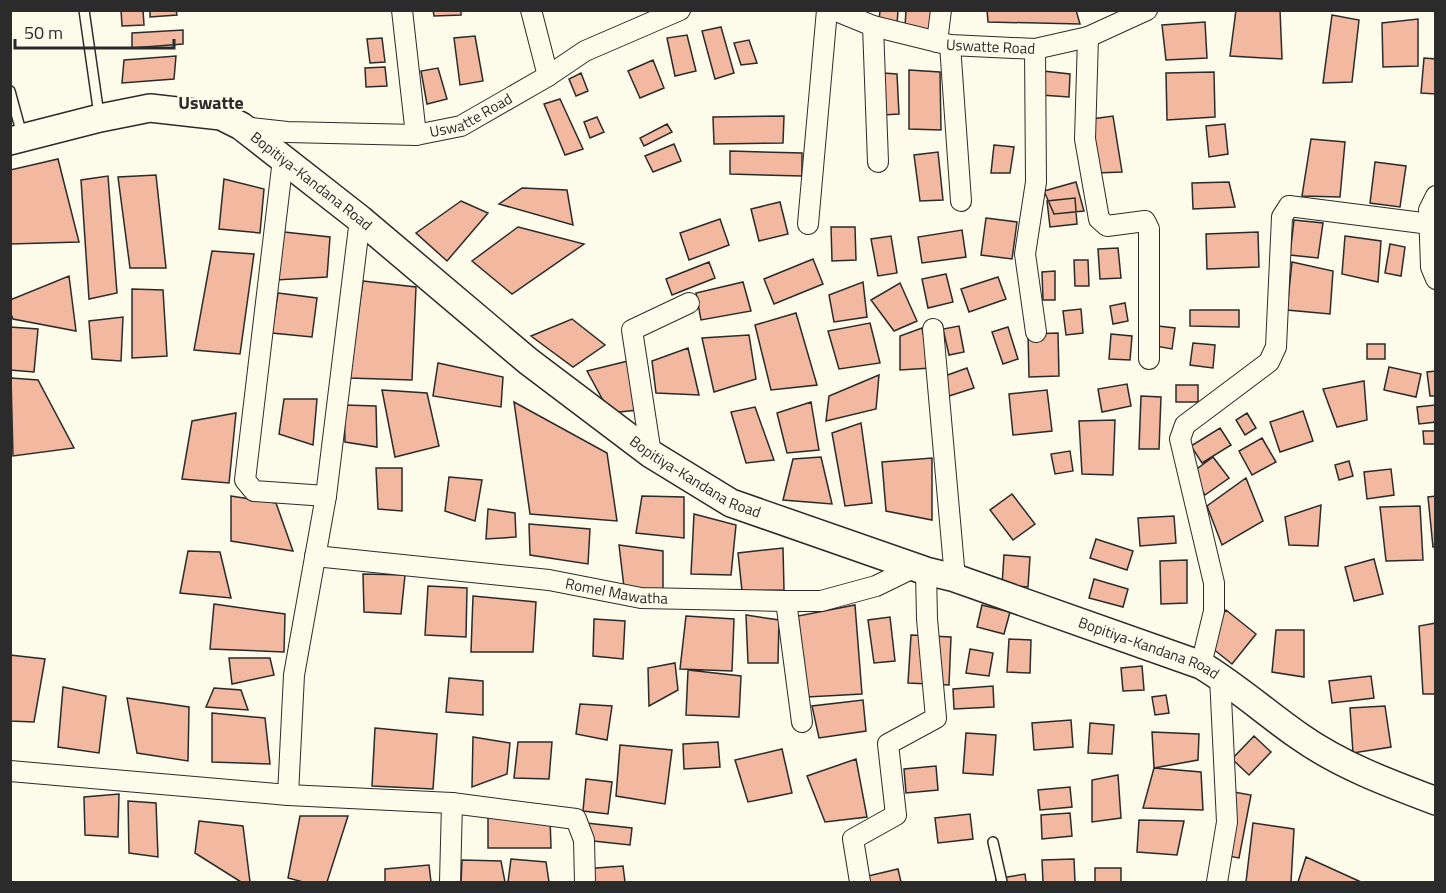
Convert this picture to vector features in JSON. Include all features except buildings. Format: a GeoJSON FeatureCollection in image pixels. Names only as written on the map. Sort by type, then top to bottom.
{"type":"FeatureCollection","features":[{"type":"Feature","properties":{"kind":"street"},"geometry":{"type":"LineString","coordinates":[[402,10],[416,135]]}},
{"type":"Feature","properties":{"kind":"street"},"geometry":{"type":"LineString","coordinates":[[531,10],[548,76]]}},
{"type":"Feature","properties":{"kind":"street","name":"Uswatte Road"},"geometry":{"type":"LineString","coordinates":[[241,126],[287,132],[416,135],[461,126],[548,76],[585,51],[680,10]]}},
{"type":"Feature","properties":{"kind":"street"},"geometry":{"type":"LineString","coordinates":[[808,224],[827,10]]}},
{"type":"Feature","properties":{"kind":"street","name":"Uswatte Road"},"geometry":{"type":"LineString","coordinates":[[834,10],[873,26],[944,44],[1035,49],[1088,37],[1147,10]]}},
{"type":"Feature","properties":{"kind":"street"},"geometry":{"type":"LineString","coordinates":[[941,10],[961,201]]}},
{"type":"Feature","properties":{"kind":"street"},"geometry":{"type":"LineString","coordinates":[[873,26],[878,162]]}},
{"type":"Feature","properties":{"kind":"street"},"geometry":{"type":"LineString","coordinates":[[1088,37],[1085,139],[1099,219],[1107,226],[1145,221],[1149,229],[1149,359]]}},
{"type":"Feature","properties":{"kind":"street"},"geometry":{"type":"LineString","coordinates":[[1035,49],[1036,182],[1025,254],[1036,332]]}},
{"type":"Feature","properties":{"kind":"street","name":"Bopitiya-Kandana Road"},"geometry":{"type":"LineString","coordinates":[[17,139],[150,108],[221,117],[241,126],[360,219],[528,361],[651,454],[731,503],[920,569],[956,578],[1211,671],[1300,737],[1372,777],[1436,801]]}},
{"type":"Feature","properties":{"kind":"street"},"geometry":{"type":"LineString","coordinates":[[283,159],[245,480],[254,491],[326,496]]}},
{"type":"Feature","properties":{"kind":"street"},"geometry":{"type":"LineString","coordinates":[[1436,196],[1429,210],[1431,267],[1436,279]]}},
{"type":"Feature","properties":{"kind":"street"},"geometry":{"type":"LineString","coordinates":[[1217,882],[1227,822],[1211,671],[1214,583],[1180,439],[1185,425],[1269,363],[1276,347],[1282,217],[1289,206],[1430,224]]}},
{"type":"Feature","properties":{"kind":"street"},"geometry":{"type":"LineString","coordinates":[[288,795],[294,675],[326,496],[360,219]]}},
{"type":"Feature","properties":{"kind":"street"},"geometry":{"type":"LineString","coordinates":[[651,454],[632,330],[690,303]]}},
{"type":"Feature","properties":{"kind":"street"},"geometry":{"type":"LineString","coordinates":[[933,329],[956,578]]}},
{"type":"Feature","properties":{"kind":"street","name":"Romel Mawatha"},"geometry":{"type":"LineString","coordinates":[[315,556],[549,580],[641,598],[786,602],[822,601],[876,586],[920,569]]}},
{"type":"Feature","properties":{"kind":"street"},"geometry":{"type":"LineString","coordinates":[[860,882],[853,840],[896,815],[888,744],[936,718],[920,569]]}},
{"type":"Feature","properties":{"kind":"street"},"geometry":{"type":"LineString","coordinates":[[786,602],[802,722]]}},
{"type":"Feature","properties":{"kind":"street"},"geometry":{"type":"LineString","coordinates":[[10,771],[288,795],[452,803],[576,819],[584,840],[585,882]]}},
{"type":"Feature","properties":{"kind":"street"},"geometry":{"type":"LineString","coordinates":[[450,882],[452,803]]}},
{"type":"Feature","properties":{"kind":"lane"},"geometry":{"type":"LineString","coordinates":[[84,10],[100,118]]}},
{"type":"Feature","properties":{"kind":"lane"},"geometry":{"type":"LineString","coordinates":[[10,91],[17,139]]}},
{"type":"Feature","properties":{"kind":"lane"},"geometry":{"type":"LineString","coordinates":[[993,842],[1002,882]]}},
{"type":"Feature","properties":{"kind":"district","name":"Uswatte"},"geometry":{"type":"Point","coordinates":[211,103]}}]}
